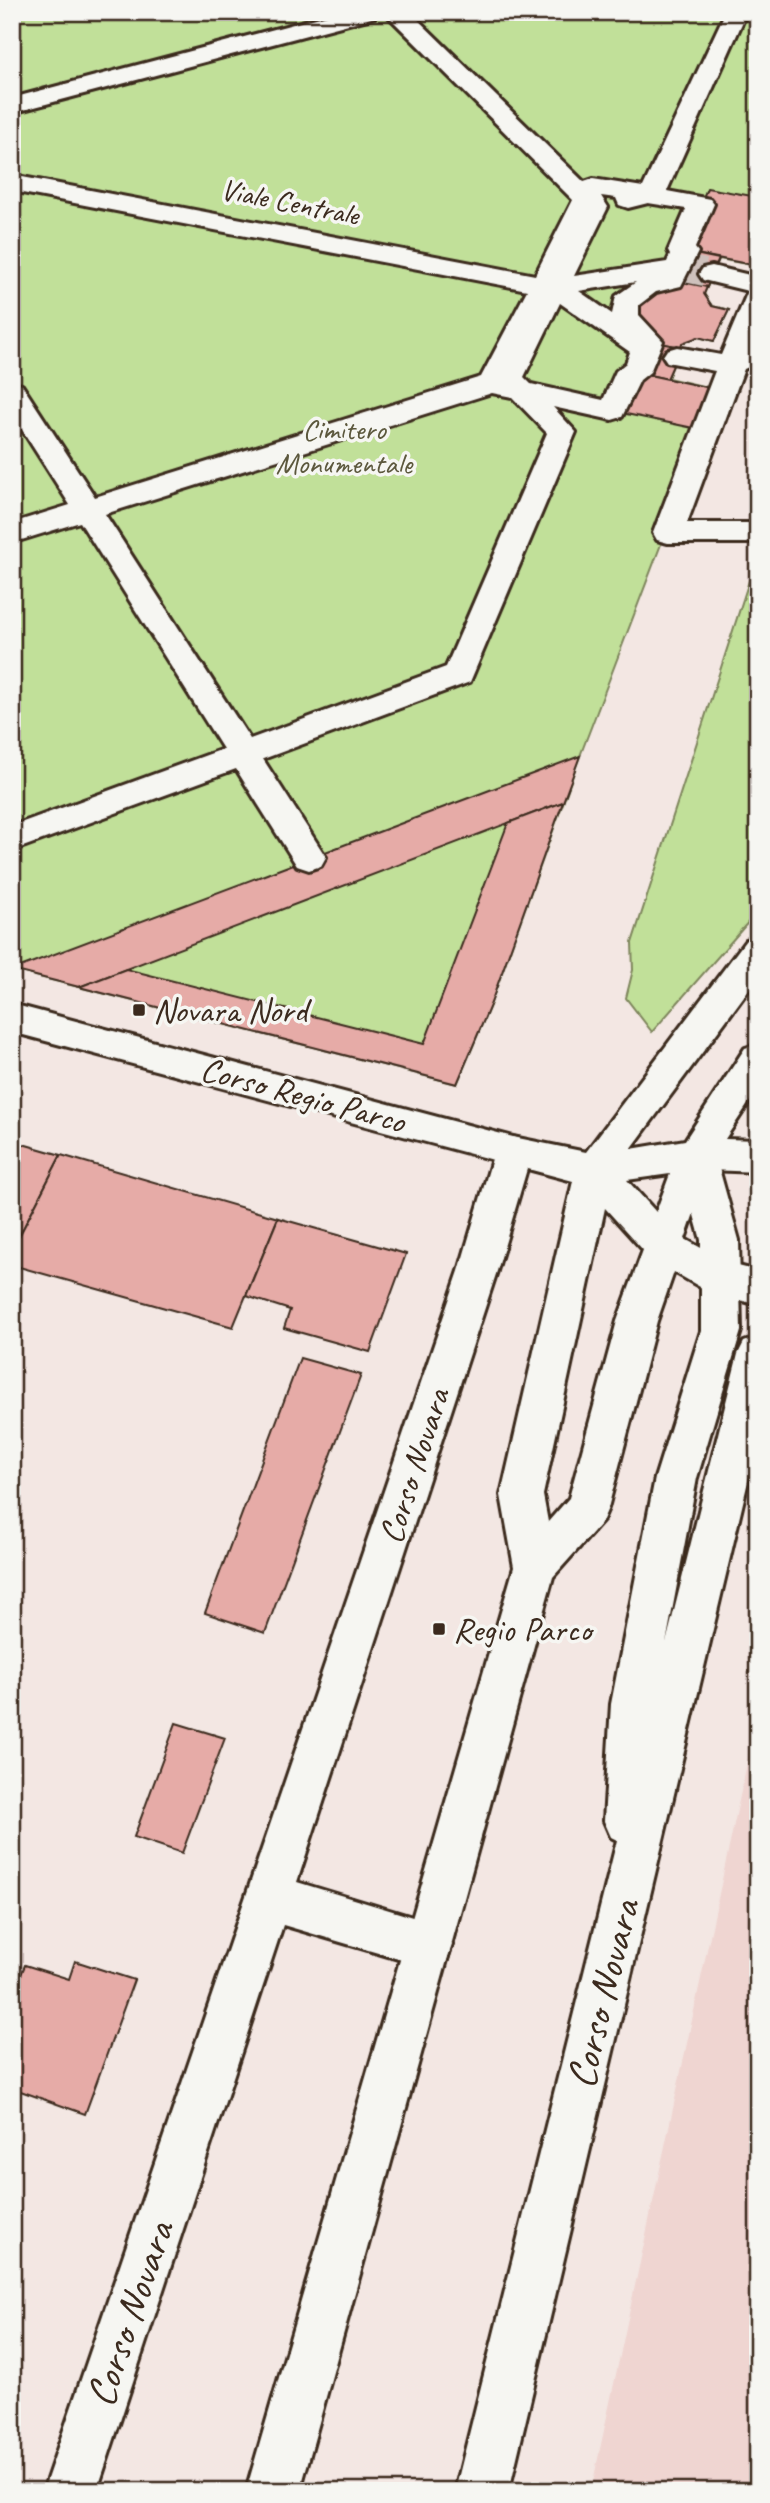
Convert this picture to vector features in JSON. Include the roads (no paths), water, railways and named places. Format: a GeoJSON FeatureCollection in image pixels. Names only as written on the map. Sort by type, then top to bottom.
{"type":"FeatureCollection","features":[{"type":"Feature","properties":{"kind":"street"},"geometry":{"type":"LineString","coordinates":[[12,106],[367,12]]}},
{"type":"Feature","properties":{"kind":"street"},"geometry":{"type":"LineString","coordinates":[[396,12],[590,202]]}},
{"type":"Feature","properties":{"kind":"street"},"geometry":{"type":"LineString","coordinates":[[652,195],[736,14],[733,12]]}},
{"type":"Feature","properties":{"kind":"street","name":"Viale Centrale"},"geometry":{"type":"LineString","coordinates":[[12,183],[549,286]]}},
{"type":"Feature","properties":{"kind":"street"},"geometry":{"type":"LineString","coordinates":[[12,533],[509,385],[612,411],[630,371],[636,372],[649,341],[625,317],[626,302],[647,286],[672,280],[685,252],[681,251],[701,204],[593,187],[590,202],[549,286],[509,385]]}},
{"type":"Feature","properties":{"kind":"street"},"geometry":{"type":"LineString","coordinates":[[549,286],[678,267]]}},
{"type":"Feature","properties":{"kind":"street"},"geometry":{"type":"LineString","coordinates":[[712,274],[758,285]]}},
{"type":"Feature","properties":{"kind":"street"},"geometry":{"type":"LineString","coordinates":[[549,286],[646,350]]}},
{"type":"Feature","properties":{"kind":"street"},"geometry":{"type":"LineString","coordinates":[[758,295],[668,533],[758,533]]}},
{"type":"Feature","properties":{"kind":"street"},"geometry":{"type":"LineString","coordinates":[[677,356],[730,365],[758,353]]}},
{"type":"Feature","properties":{"kind":"street"},"geometry":{"type":"LineString","coordinates":[[12,839],[459,674],[562,432],[509,385]]}},
{"type":"Feature","properties":{"kind":"street"},"geometry":{"type":"LineString","coordinates":[[12,391],[309,858]]}},
{"type":"Feature","properties":{"kind":"street"},"geometry":{"type":"LineString","coordinates":[[535,1567],[522,1495],[594,1170],[758,950]]}},
{"type":"Feature","properties":{"kind":"street","name":"Corso Regio Parco"},"geometry":{"type":"LineString","coordinates":[[12,1018],[513,1152],[594,1170],[696,1154],[758,1156]]}},
{"type":"Feature","properties":{"kind":"street"},"geometry":{"type":"LineString","coordinates":[[273,2491],[535,1567],[587,1508],[637,1321],[696,1154],[758,1058]]}},
{"type":"Feature","properties":{"kind":"street","name":"Corso Novara"},"geometry":{"type":"LineString","coordinates":[[70,2491],[271,1898],[478,1271],[513,1152]]}},
{"type":"Feature","properties":{"kind":"street"},"geometry":{"type":"LineString","coordinates":[[622,1914],[633,1704],[676,1478],[721,1331],[739,1284],[720,1240],[696,1154]]}},
{"type":"Feature","properties":{"kind":"street"},"geometry":{"type":"LineString","coordinates":[[594,1170],[663,1246],[739,1284]]}},
{"type":"Feature","properties":{"kind":"street","name":"Corso Novara"},"geometry":{"type":"LineString","coordinates":[[482,2491],[622,1914],[741,1487],[758,1354]]}},
{"type":"Feature","properties":{"kind":"street"},"geometry":{"type":"LineString","coordinates":[[271,1898],[429,1945]]}},
{"type":"Feature","properties":{"kind":"tunnel"},"geometry":{"type":"LineString","coordinates":[[678,267],[712,274]]}},
{"type":"Feature","properties":{"kind":"place","name":"Novara Nord"},"geometry":{"type":"Point","coordinates":[139,1010]}},
{"type":"Feature","properties":{"kind":"place","name":"Regio Parco"},"geometry":{"type":"Point","coordinates":[439,1629]}},
{"type":"Feature","properties":{"kind":"park label","name":"Cimitero Monumentale"},"geometry":{"type":"Point","coordinates":[344,446]}}]}
